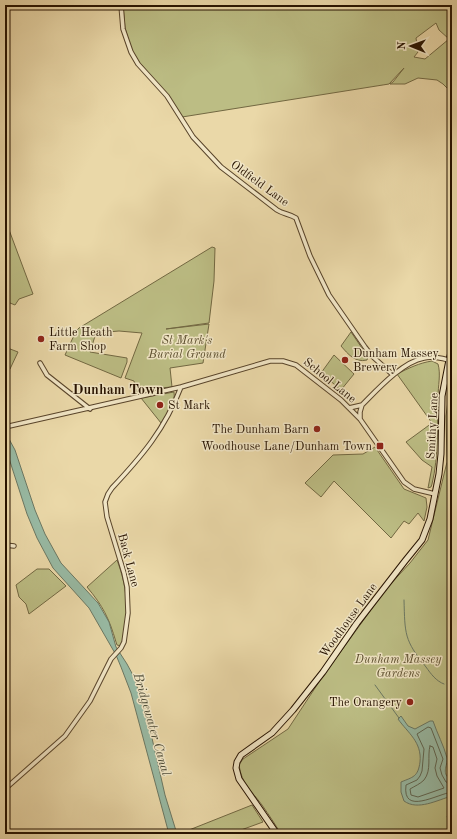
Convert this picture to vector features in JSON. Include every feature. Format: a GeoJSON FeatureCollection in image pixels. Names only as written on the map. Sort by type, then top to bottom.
{"type":"FeatureCollection","features":[{"type":"Feature","properties":{"kind":"main road","name":"Smithy Lane"},"geometry":{"type":"LineString","coordinates":[[435,494],[441,454],[442,396],[448,360],[452,348]]}},
{"type":"Feature","properties":{"kind":"main road","name":"Woodhouse Lane"},"geometry":{"type":"LineString","coordinates":[[277,834],[239,779],[236,768],[237,762],[241,755],[272,733],[293,710],[323,672],[356,623],[422,540],[430,518],[435,494]]}},
{"type":"Feature","properties":{"kind":"street","name":"Oldfield Lane"},"geometry":{"type":"LineString","coordinates":[[121,5],[123,29],[131,52],[138,64],[167,96],[193,137],[214,161],[282,214],[296,218],[310,256],[329,295],[372,356],[393,375]]}},
{"type":"Feature","properties":{"kind":"street"},"geometry":{"type":"LineString","coordinates":[[435,494],[414,489],[404,482],[360,419],[360,412],[362,405],[393,375],[413,362],[423,358],[433,357],[448,360]]}},
{"type":"Feature","properties":{"kind":"street","name":"School Lane"},"geometry":{"type":"LineString","coordinates":[[6,427],[181,388],[270,360],[283,360],[296,364],[360,419]]}},
{"type":"Feature","properties":{"kind":"street"},"geometry":{"type":"LineString","coordinates":[[40,363],[47,375],[90,409]]}},
{"type":"Feature","properties":{"kind":"street","name":"Back Lane"},"geometry":{"type":"LineString","coordinates":[[5,789],[65,736],[90,701],[112,657],[120,650],[124,642],[127,627],[127,587],[107,517],[105,502],[112,488],[152,442],[172,408],[181,388]]}},
{"type":"Feature","properties":{"kind":"street"},"geometry":{"type":"LineString","coordinates":[[349,408],[362,405]]}},
{"type":"Feature","properties":{"kind":"street"},"geometry":{"type":"LineString","coordinates":[[5,545],[14,546]]}},
{"type":"Feature","properties":{"kind":"green space"},"geometry":{"type":"Polygon","coordinates":[[[123,5],[452,5],[452,91],[437,80],[418,78],[405,84],[390,84],[404,68],[389,84],[182,117],[168,96],[132,52],[125,28],[123,5]],[[436,23],[416,38],[418,52],[414,57],[425,59],[449,39],[439,30],[436,23]]]}},
{"type":"Feature","properties":{"kind":"green space"},"geometry":{"type":"Polygon","coordinates":[[[5,219],[33,294],[19,299],[15,305],[5,301],[5,219]]]}},
{"type":"Feature","properties":{"kind":"green space","name":"St Mark's Burial Ground"},"geometry":{"type":"Polygon","coordinates":[[[212,247],[215,248],[214,281],[209,323],[166,329],[209,324],[203,363],[170,368],[172,387],[147,389],[137,392],[134,381],[125,378],[142,333],[119,331],[96,333],[90,352],[127,358],[121,378],[65,355],[76,331],[79,328],[212,247]]]}},
{"type":"Feature","properties":{"kind":"green space"},"geometry":{"type":"Polygon","coordinates":[[[351,332],[368,357],[367,360],[363,361],[355,359],[341,346],[351,332]]]}},
{"type":"Feature","properties":{"kind":"green space"},"geometry":{"type":"Polygon","coordinates":[[[5,347],[18,352],[10,369],[5,375],[5,347]]]}},
{"type":"Feature","properties":{"kind":"green space"},"geometry":{"type":"Polygon","coordinates":[[[334,355],[354,374],[341,390],[321,373],[334,355]]]}},
{"type":"Feature","properties":{"kind":"green space"},"geometry":{"type":"Polygon","coordinates":[[[432,361],[438,364],[439,368],[437,440],[436,462],[432,484],[431,487],[428,488],[432,467],[422,460],[406,442],[432,423],[397,374],[418,364],[432,361]]]}},
{"type":"Feature","properties":{"kind":"green space","name":"Dunham Massey Gardens"},"geometry":{"type":"Polygon","coordinates":[[[452,369],[452,834],[281,834],[242,778],[239,765],[243,759],[288,729],[321,679],[386,589],[410,563],[428,540],[447,462],[446,416],[452,369]]]}},
{"type":"Feature","properties":{"kind":"green space"},"geometry":{"type":"Polygon","coordinates":[[[174,392],[174,400],[161,423],[141,398],[174,392]]]}},
{"type":"Feature","properties":{"kind":"green space"},"geometry":{"type":"Polygon","coordinates":[[[375,447],[404,489],[426,498],[427,507],[424,521],[418,513],[409,524],[404,521],[391,538],[334,481],[321,497],[305,483],[333,455],[363,454],[375,447]]]}},
{"type":"Feature","properties":{"kind":"green space"},"geometry":{"type":"Polygon","coordinates":[[[117,560],[123,580],[127,613],[121,646],[117,645],[105,613],[87,587],[117,560]]]}},
{"type":"Feature","properties":{"kind":"green space"},"geometry":{"type":"Polygon","coordinates":[[[37,569],[49,569],[66,586],[29,614],[26,604],[19,597],[16,585],[37,569]]]}},
{"type":"Feature","properties":{"kind":"green space"},"geometry":{"type":"Polygon","coordinates":[[[252,805],[263,822],[230,834],[179,834],[252,805]]]}},
{"type":"Feature","properties":{"kind":"water"},"geometry":{"type":"Polygon","coordinates":[[[5,428],[15,450],[35,510],[45,534],[61,563],[98,603],[109,622],[116,647],[134,677],[149,725],[165,795],[177,834],[169,834],[131,693],[116,655],[89,608],[53,568],[37,538],[27,514],[5,446],[5,428]]]}},
{"type":"Feature","properties":{"kind":"water"},"geometry":{"type":"Polygon","coordinates":[[[401,716],[408,726],[415,729],[430,721],[433,721],[447,758],[445,773],[448,778],[452,780],[452,796],[421,805],[409,804],[404,801],[401,792],[401,782],[416,774],[419,767],[420,755],[414,738],[398,719],[401,716]]]}},
{"type":"Feature","properties":{"kind":"waterway"},"geometry":{"type":"LineString","coordinates":[[404,600],[407,636],[413,650],[432,675],[444,684]]}},
{"type":"Feature","properties":{"kind":"waterway"},"geometry":{"type":"LineString","coordinates":[[375,685],[399,718]]}},
{"type":"Feature","properties":{"kind":"waterway"},"geometry":{"type":"LineString","coordinates":[[447,817],[452,820]]}},
{"type":"Feature","properties":{"kind":"place","name":"Little Heath Farm Shop"},"geometry":{"type":"Point","coordinates":[41,339]}},
{"type":"Feature","properties":{"kind":"place","name":"Dunham Massey Brewery"},"geometry":{"type":"Point","coordinates":[345,360]}},
{"type":"Feature","properties":{"kind":"place","name":"St Mark"},"geometry":{"type":"Point","coordinates":[160,405]}},
{"type":"Feature","properties":{"kind":"place","name":"The Dunham Barn"},"geometry":{"type":"Point","coordinates":[317,429]}},
{"type":"Feature","properties":{"kind":"place","name":"Woodhouse Lane/Dunham Town"},"geometry":{"type":"Point","coordinates":[380,446]}},
{"type":"Feature","properties":{"kind":"place","name":"The Orangery"},"geometry":{"type":"Point","coordinates":[410,702]}},
{"type":"Feature","properties":{"kind":"district","name":"Dunham Town"},"geometry":{"type":"Point","coordinates":[118,389]}},
{"type":"Feature","properties":{"kind":"water label","name":"Bridgewater Canal"},"geometry":{"type":"Point","coordinates":[153,724]}}]}
